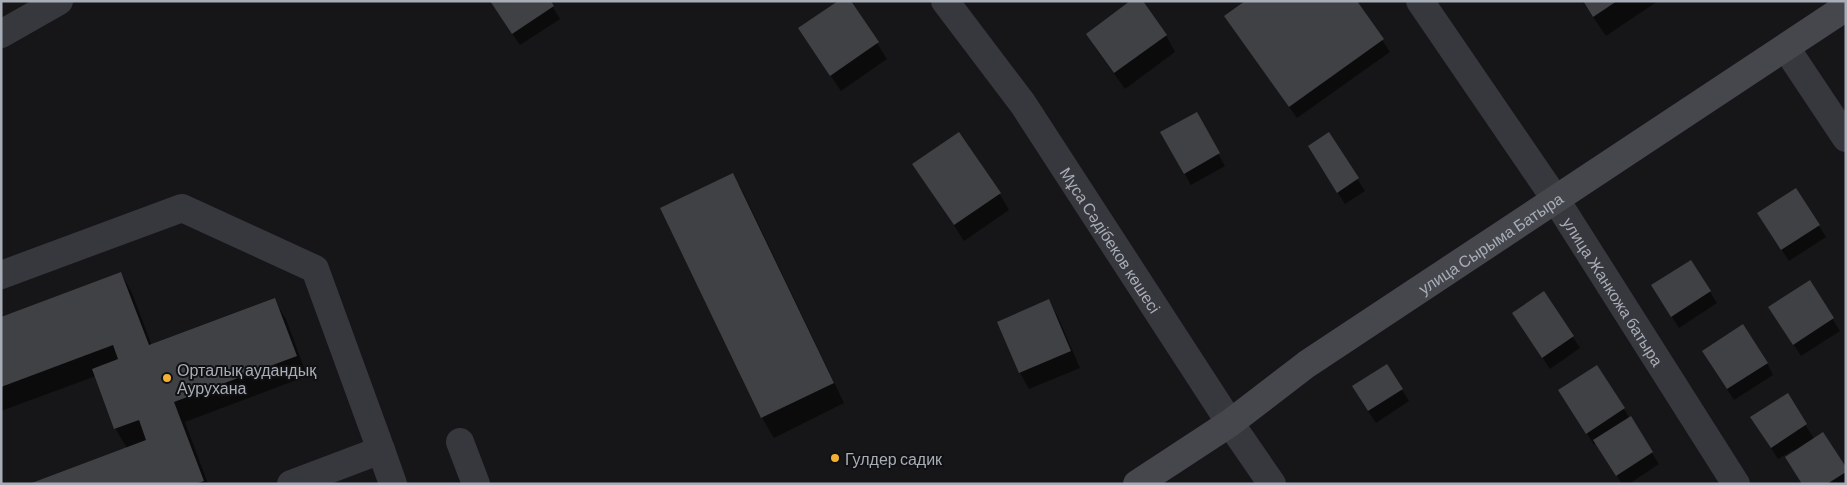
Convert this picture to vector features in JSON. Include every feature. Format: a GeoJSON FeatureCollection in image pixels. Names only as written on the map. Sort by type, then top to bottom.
{"type":"FeatureCollection","features":[{"type":"Feature","properties":{"kind":"street"},"geometry":{"type":"LineString","coordinates":[[1,34],[59,1]]}},
{"type":"Feature","properties":{"kind":"street","name":"Мұса Сәдібеков көшесі"},"geometry":{"type":"LineString","coordinates":[[945,1],[1023,104],[1230,423],[1272,484]]}},
{"type":"Feature","properties":{"kind":"street","name":"улица Жанкожа батыра"},"geometry":{"type":"LineString","coordinates":[[1420,1],[1556,200],[1736,484]]}},
{"type":"Feature","properties":{"kind":"street","name":"улица Сырыма Батыра"},"geometry":{"type":"LineString","coordinates":[[1137,484],[1230,423],[1307,364],[1846,7]]}},
{"type":"Feature","properties":{"kind":"street"},"geometry":{"type":"LineString","coordinates":[[1786,48],[1846,138]]}},
{"type":"Feature","properties":{"kind":"street"},"geometry":{"type":"LineString","coordinates":[[1,275],[182,208],[315,269],[393,484]]}},
{"type":"Feature","properties":{"kind":"street"},"geometry":{"type":"LineString","coordinates":[[460,442],[476,484]]}},
{"type":"Feature","properties":{"kind":"street"},"geometry":{"type":"LineString","coordinates":[[291,484],[381,450]]}},
{"type":"Feature","properties":{"kind":"building"},"geometry":{"type":"Polygon","coordinates":[[[490,1],[551,1],[554,6],[512,34],[490,1]]]}},
{"type":"Feature","properties":{"kind":"building"},"geometry":{"type":"Polygon","coordinates":[[[838,1],[851,1],[879,42],[830,76],[798,28],[838,1]]]}},
{"type":"Feature","properties":{"kind":"building"},"geometry":{"type":"Polygon","coordinates":[[[1130,1],[1143,1],[1167,35],[1114,73],[1086,34],[1130,1]]]}},
{"type":"Feature","properties":{"kind":"building"},"geometry":{"type":"Polygon","coordinates":[[[1245,1],[1357,1],[1384,39],[1289,107],[1224,16],[1245,1]]]}},
{"type":"Feature","properties":{"kind":"building"},"geometry":{"type":"Polygon","coordinates":[[[1583,1],[1617,1],[1593,17],[1583,1]]]}},
{"type":"Feature","properties":{"kind":"building"},"geometry":{"type":"Polygon","coordinates":[[[1197,112],[1220,153],[1184,174],[1160,132],[1197,112]]]}},
{"type":"Feature","properties":{"kind":"building"},"geometry":{"type":"Polygon","coordinates":[[[959,132],[1001,193],[954,225],[912,164],[959,132]]]}},
{"type":"Feature","properties":{"kind":"building"},"geometry":{"type":"Polygon","coordinates":[[[1329,132],[1359,178],[1337,193],[1308,146],[1329,132]]]}},
{"type":"Feature","properties":{"kind":"building"},"geometry":{"type":"Polygon","coordinates":[[[733,173],[834,383],[761,418],[660,208],[733,173]]]}},
{"type":"Feature","properties":{"kind":"building"},"geometry":{"type":"Polygon","coordinates":[[[1796,188],[1820,225],[1781,250],[1757,213],[1796,188]]]}},
{"type":"Feature","properties":{"kind":"building"},"geometry":{"type":"Polygon","coordinates":[[[1691,260],[1711,291],[1671,317],[1651,285],[1691,260]]]}},
{"type":"Feature","properties":{"kind":"building","name":"Орталық аудандық Аурухана"},"geometry":{"type":"Polygon","coordinates":[[[121,272],[149,345],[275,298],[297,356],[174,402],[204,481],[195,484],[29,484],[146,440],[139,420],[114,429],[92,369],[118,359],[113,345],[1,387],[1,317],[121,272]]]}},
{"type":"Feature","properties":{"kind":"building"},"geometry":{"type":"Polygon","coordinates":[[[1810,280],[1834,318],[1793,345],[1768,307],[1810,280]]]}},
{"type":"Feature","properties":{"kind":"building"},"geometry":{"type":"Polygon","coordinates":[[[1544,291],[1574,336],[1542,358],[1512,313],[1544,291]]]}},
{"type":"Feature","properties":{"kind":"building"},"geometry":{"type":"Polygon","coordinates":[[[1049,299],[1071,351],[1019,373],[997,322],[1049,299]]]}},
{"type":"Feature","properties":{"kind":"building"},"geometry":{"type":"Polygon","coordinates":[[[1743,324],[1768,363],[1727,389],[1702,351],[1743,324]]]}},
{"type":"Feature","properties":{"kind":"building"},"geometry":{"type":"Polygon","coordinates":[[[1387,364],[1403,389],[1368,411],[1352,386],[1387,364]]]}},
{"type":"Feature","properties":{"kind":"building"},"geometry":{"type":"Polygon","coordinates":[[[1597,365],[1625,408],[1586,434],[1558,390],[1597,365]]]}},
{"type":"Feature","properties":{"kind":"building"},"geometry":{"type":"Polygon","coordinates":[[[1788,393],[1807,424],[1771,448],[1750,417],[1788,393]]]}},
{"type":"Feature","properties":{"kind":"building"},"geometry":{"type":"Polygon","coordinates":[[[1631,416],[1653,452],[1616,476],[1593,440],[1631,416]]]}},
{"type":"Feature","properties":{"kind":"building"},"geometry":{"type":"Polygon","coordinates":[[[1823,432],[1846,467],[1846,472],[1827,484],[1802,484],[1785,457],[1823,432]]]}},
{"type":"Feature","properties":{"kind":"place","name":"Орталық аудандық Аурухана"},"geometry":{"type":"Point","coordinates":[167,378]}},
{"type":"Feature","properties":{"kind":"place","name":"Гулдер садик"},"geometry":{"type":"Point","coordinates":[835,458]}}]}
